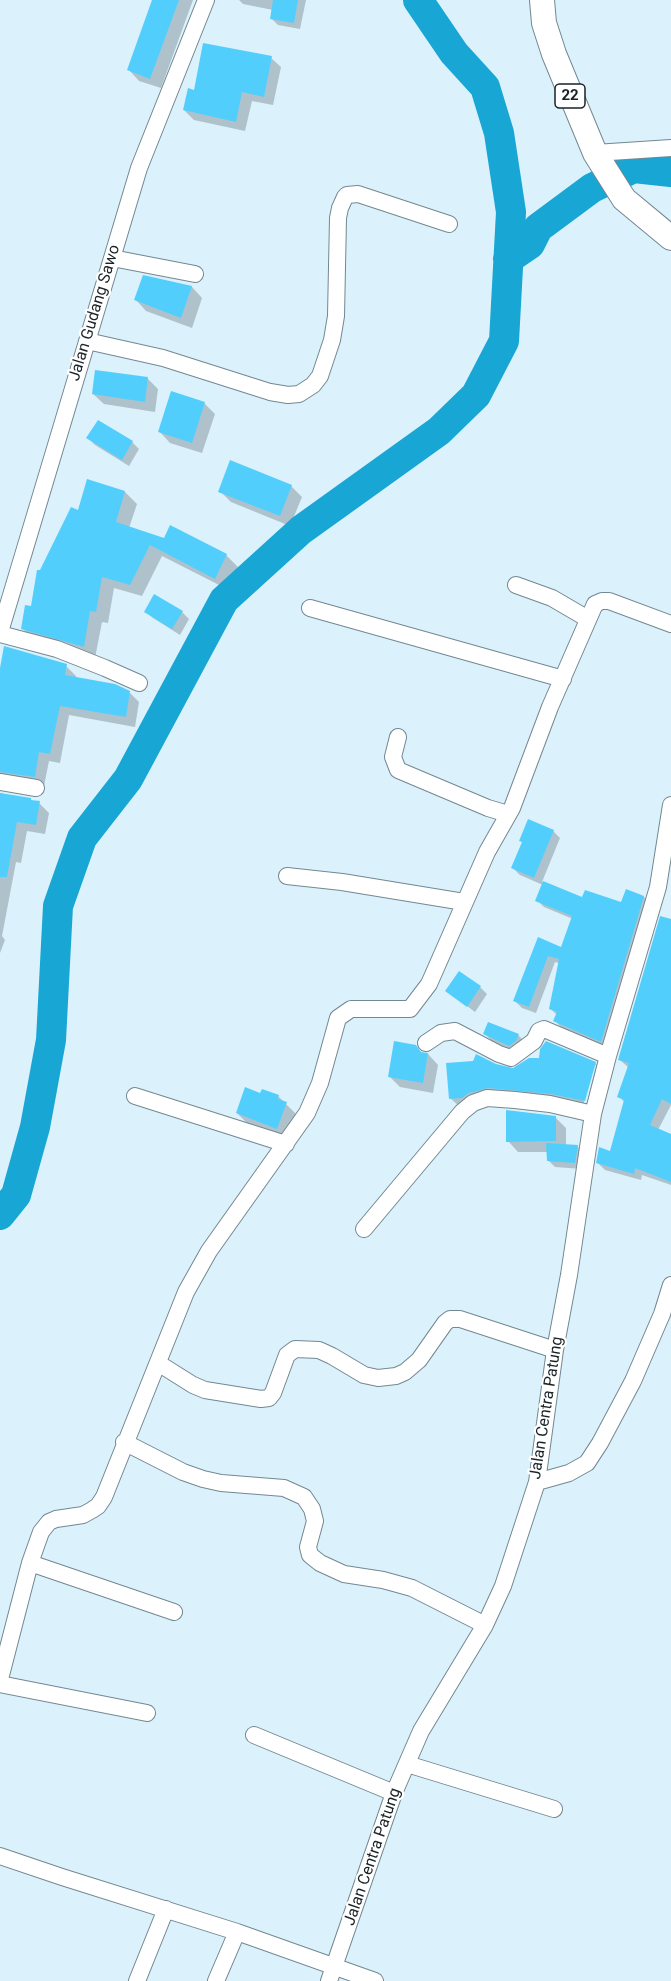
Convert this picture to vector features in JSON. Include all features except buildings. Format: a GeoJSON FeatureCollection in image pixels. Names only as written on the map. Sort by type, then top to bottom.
{"type":"FeatureCollection","features":[{"type":"Feature","properties":{"kind":"highway","name":"22"},"geometry":{"type":"LineString","coordinates":[[525,0],[543,12],[554,54],[598,160],[624,199],[671,238]]}},
{"type":"Feature","properties":{"kind":"street","name":"Jalan Gudang Sawo"},"geometry":{"type":"LineString","coordinates":[[0,633],[139,168],[206,0]]}},
{"type":"Feature","properties":{"kind":"street"},"geometry":{"type":"LineString","coordinates":[[598,160],[671,148]]}},
{"type":"Feature","properties":{"kind":"street"},"geometry":{"type":"LineString","coordinates":[[87,341],[163,358],[270,392],[299,394],[314,385],[320,376],[332,340],[337,303],[337,226],[340,208],[345,197],[358,194],[449,224]]}},
{"type":"Feature","properties":{"kind":"street"},"geometry":{"type":"LineString","coordinates":[[112,258],[195,274]]}},
{"type":"Feature","properties":{"kind":"street"},"geometry":{"type":"LineString","coordinates":[[516,585],[552,598],[588,619]]}},
{"type":"Feature","properties":{"kind":"street"},"geometry":{"type":"LineString","coordinates":[[147,1713],[0,1681],[30,1563],[41,1532],[49,1522],[83,1515],[98,1506],[186,1292],[209,1251],[307,1113],[320,1083],[338,1018],[351,1009],[410,1009],[429,984],[487,852],[508,814],[595,604],[609,601],[671,624]]}},
{"type":"Feature","properties":{"kind":"street"},"geometry":{"type":"LineString","coordinates":[[310,608],[563,679]]}},
{"type":"Feature","properties":{"kind":"street"},"geometry":{"type":"LineString","coordinates":[[0,633],[57,649],[139,683]]}},
{"type":"Feature","properties":{"kind":"street"},"geometry":{"type":"LineString","coordinates":[[398,737],[393,757],[398,770],[488,808],[508,814]]}},
{"type":"Feature","properties":{"kind":"street"},"geometry":{"type":"LineString","coordinates":[[0,782],[36,788]]}},
{"type":"Feature","properties":{"kind":"street","name":"Jalan Centra Patung"},"geometry":{"type":"LineString","coordinates":[[332,1974],[394,1793],[422,1731],[485,1625],[503,1586],[537,1482],[555,1350],[569,1275],[593,1114],[658,887],[671,805]]}},
{"type":"Feature","properties":{"kind":"street"},"geometry":{"type":"LineString","coordinates":[[287,876],[342,882],[464,902]]}},
{"type":"Feature","properties":{"kind":"street"},"geometry":{"type":"LineString","coordinates":[[426,1043],[441,1033],[455,1031],[499,1054],[512,1058],[534,1041],[539,1030],[544,1029],[608,1056]]}},
{"type":"Feature","properties":{"kind":"street"},"geometry":{"type":"LineString","coordinates":[[135,1096],[286,1144]]}},
{"type":"Feature","properties":{"kind":"street"},"geometry":{"type":"LineString","coordinates":[[364,1229],[462,1112],[473,1103],[487,1098],[515,1100],[550,1104],[593,1114]]}},
{"type":"Feature","properties":{"kind":"street"},"geometry":{"type":"LineString","coordinates":[[537,1482],[569,1473],[587,1462],[600,1443],[633,1381],[662,1314],[671,1285]]}},
{"type":"Feature","properties":{"kind":"street"},"geometry":{"type":"LineString","coordinates":[[158,1363],[205,1390],[261,1399],[269,1398],[273,1393],[286,1355],[295,1349],[319,1350],[364,1376],[378,1378],[396,1376],[405,1372],[419,1360],[450,1320],[460,1319],[555,1350]]}},
{"type":"Feature","properties":{"kind":"street"},"geometry":{"type":"LineString","coordinates":[[124,1442],[183,1472],[203,1479],[221,1483],[284,1488],[304,1497],[312,1509],[315,1521],[308,1547],[310,1555],[320,1563],[344,1574],[383,1580],[412,1588],[485,1625]]}},
{"type":"Feature","properties":{"kind":"street"},"geometry":{"type":"LineString","coordinates":[[30,1563],[174,1612]]}},
{"type":"Feature","properties":{"kind":"street"},"geometry":{"type":"LineString","coordinates":[[254,1735],[394,1793]]}},
{"type":"Feature","properties":{"kind":"street"},"geometry":{"type":"LineString","coordinates":[[407,1764],[554,1809]]}},
{"type":"Feature","properties":{"kind":"street"},"geometry":{"type":"LineString","coordinates":[[0,1856],[237,1932],[332,1974],[375,1981]]}},
{"type":"Feature","properties":{"kind":"street"},"geometry":{"type":"LineString","coordinates":[[137,1981],[166,1909]]}},
{"type":"Feature","properties":{"kind":"street"},"geometry":{"type":"LineString","coordinates":[[216,1981],[237,1932]]}},
{"type":"Feature","properties":{"kind":"waterway"},"geometry":{"type":"LineString","coordinates":[[0,1215],[16,1195],[35,1127],[51,1040],[58,906],[82,838],[128,779],[224,600],[301,530],[439,431],[476,395],[504,341],[511,212],[499,133],[485,87],[454,53],[418,0]]}},
{"type":"Feature","properties":{"kind":"waterway"},"geometry":{"type":"LineString","coordinates":[[508,259],[530,244],[538,228],[592,188],[634,168],[671,172]]}}]}
